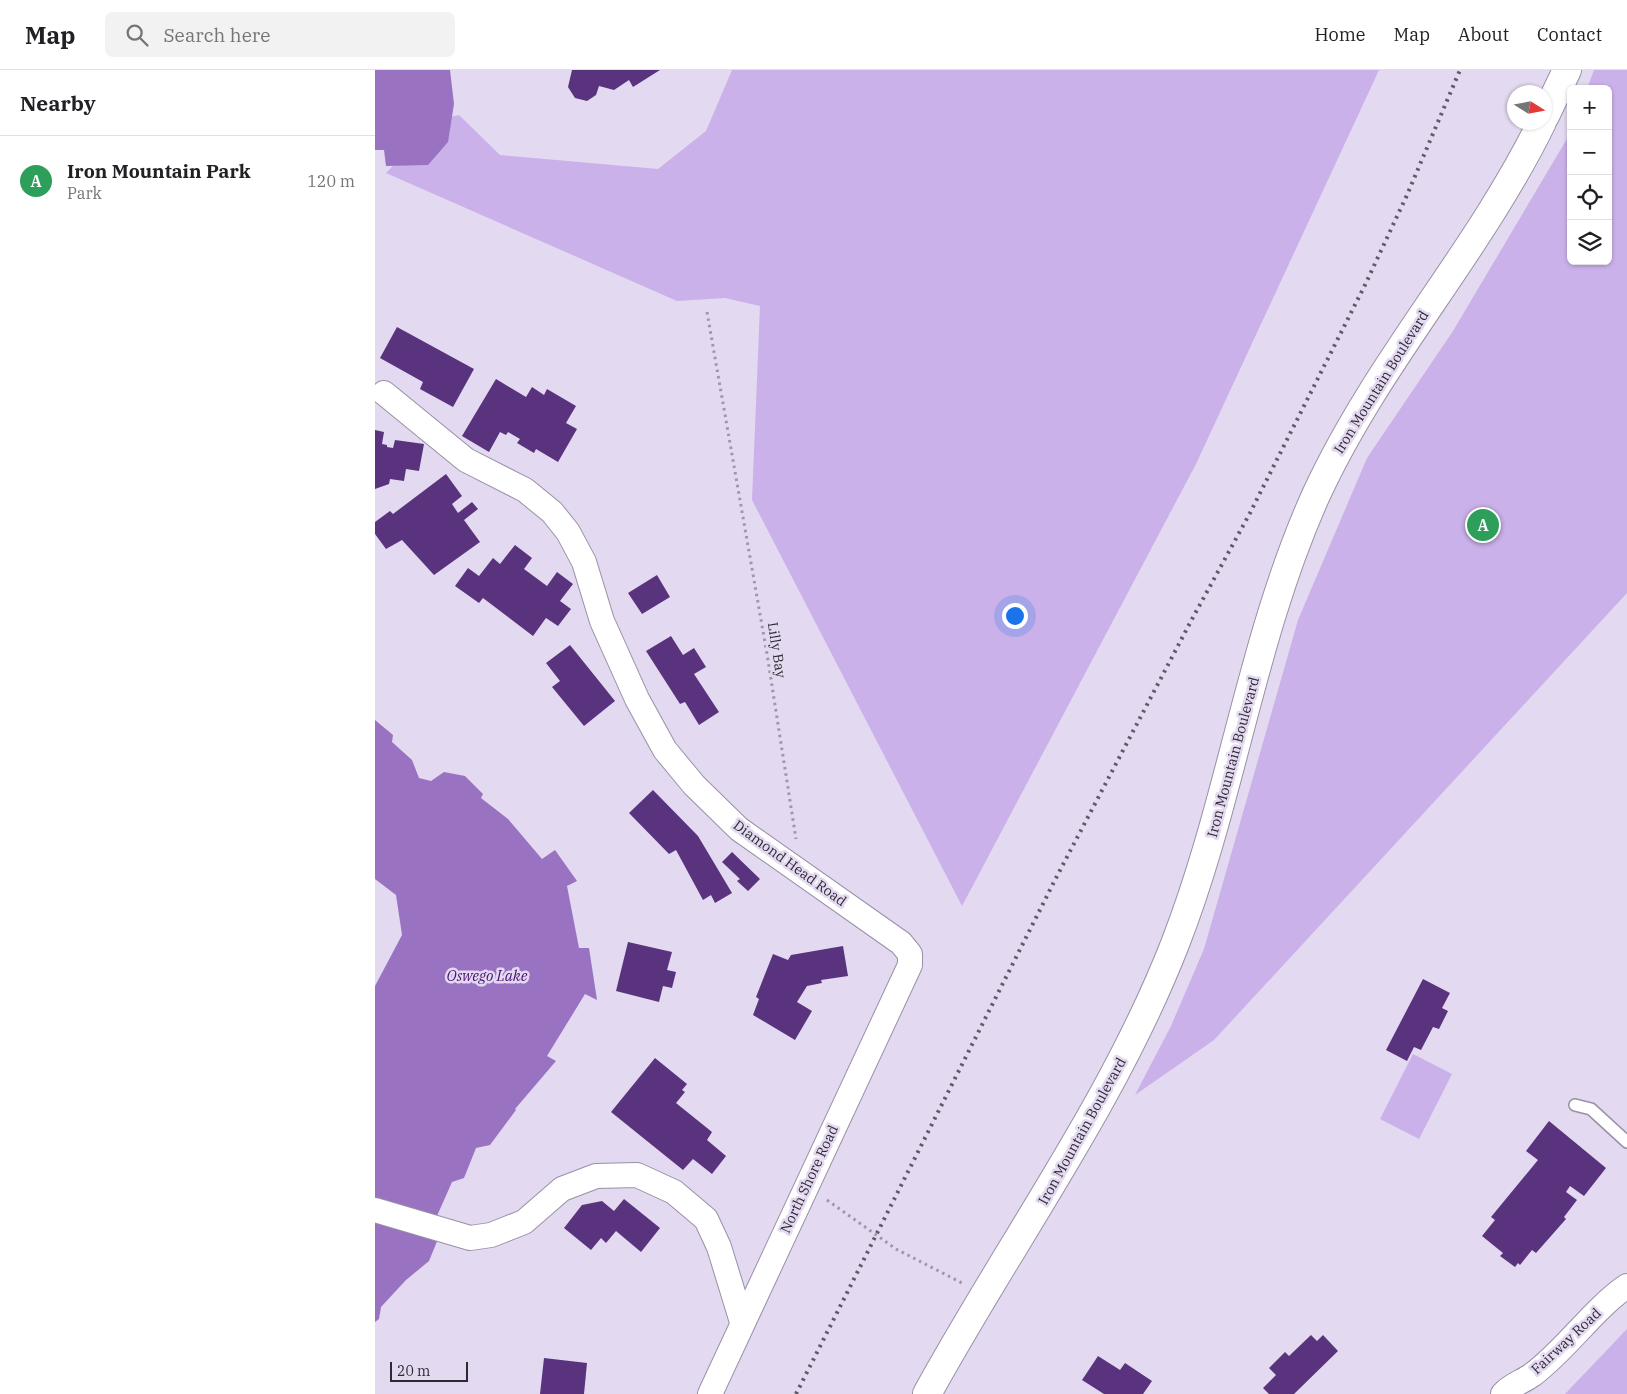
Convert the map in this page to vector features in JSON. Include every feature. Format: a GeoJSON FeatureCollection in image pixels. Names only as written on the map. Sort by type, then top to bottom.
{"type":"FeatureCollection","features":[{"type":"Feature","properties":{"kind":"street"},"geometry":{"type":"LineString","coordinates":[[1552,101],[1567,70]]}},
{"type":"Feature","properties":{"kind":"street","name":"Iron Mountain Boulevard"},"geometry":{"type":"LineString","coordinates":[[927,1394],[1110,1085],[1166,967],[1200,874],[1275,604],[1305,520],[1328,470],[1345,436],[1393,360],[1502,198],[1523,162],[1537,130]]}},
{"type":"Feature","properties":{"kind":"street","name":"Diamond Head Road"},"geometry":{"type":"LineString","coordinates":[[384,393],[466,460],[525,490],[553,512],[568,532],[584,562],[602,621],[615,652],[665,750],[739,829],[901,943],[910,954],[910,965]]}},
{"type":"Feature","properties":{"kind":"street","name":"North Shore Road"},"geometry":{"type":"LineString","coordinates":[[710,1394],[910,965]]}},
{"type":"Feature","properties":{"kind":"street"},"geometry":{"type":"LineString","coordinates":[[375,1210],[470,1238],[491,1235],[524,1222],[562,1189],[596,1176],[637,1175],[674,1192],[706,1219],[719,1247],[742,1322]]}},
{"type":"Feature","properties":{"kind":"street","name":"Fairway Road"},"geometry":{"type":"LineString","coordinates":[[1503,1394],[1532,1375],[1587,1324],[1613,1295],[1627,1286]]}},
{"type":"Feature","properties":{"kind":"lane"},"geometry":{"type":"LineString","coordinates":[[1575,1105],[1591,1109],[1627,1142]]}},
{"type":"Feature","properties":{"kind":"path","name":"Lilly Bay"},"geometry":{"type":"LineString","coordinates":[[707,312],[767,654],[796,841]]}},
{"type":"Feature","properties":{"kind":"path"},"geometry":{"type":"LineString","coordinates":[[806,1186],[897,1249],[985,1294]]}},
{"type":"Feature","properties":{"kind":"shaded area"},"geometry":{"type":"Polygon","coordinates":[[[732,70],[1379,70],[1196,464],[962,906],[752,500],[760,306],[725,298],[677,301],[386,173],[437,120],[459,115],[500,155],[658,169],[706,131],[732,70]]]}},
{"type":"Feature","properties":{"kind":"shaded area"},"geometry":{"type":"Polygon","coordinates":[[[1594,70],[1627,70],[1627,593],[1214,1040],[1135,1095],[1171,1026],[1204,949],[1298,620],[1367,458],[1453,331],[1567,139],[1567,265],[1612,265],[1612,85],[1588,85],[1594,70]]]}},
{"type":"Feature","properties":{"kind":"shaded area"},"geometry":{"type":"Polygon","coordinates":[[[1413,1054],[1452,1074],[1419,1139],[1380,1119],[1413,1054]]]}},
{"type":"Feature","properties":{"kind":"shaded area"},"geometry":{"type":"Polygon","coordinates":[[[1627,1329],[1627,1394],[1565,1394],[1627,1329]]]}},
{"type":"Feature","properties":{"kind":"water"},"geometry":{"type":"Polygon","coordinates":[[[375,70],[450,70],[454,104],[448,142],[428,165],[386,166],[384,150],[375,150],[375,70]]]}},
{"type":"Feature","properties":{"kind":"water","name":"Oswego Lake"},"geometry":{"type":"Polygon","coordinates":[[[375,720],[393,735],[392,742],[412,760],[419,778],[431,781],[444,772],[465,776],[483,794],[481,798],[508,819],[542,859],[555,850],[577,881],[567,886],[579,948],[589,948],[597,1000],[585,994],[547,1056],[556,1061],[515,1109],[490,1145],[476,1148],[464,1178],[452,1182],[433,1225],[438,1239],[429,1261],[406,1280],[381,1307],[379,1319],[375,1322],[375,986],[402,935],[396,895],[375,879],[375,720]]]}},
{"type":"Feature","properties":{"kind":"building"},"geometry":{"type":"Polygon","coordinates":[[[572,70],[660,70],[633,87],[629,80],[614,90],[599,86],[596,95],[587,101],[575,98],[568,87],[572,70]]]}},
{"type":"Feature","properties":{"kind":"building"},"geometry":{"type":"Polygon","coordinates":[[[397,327],[474,369],[453,407],[420,389],[423,382],[380,358],[397,327]]]}},
{"type":"Feature","properties":{"kind":"building"},"geometry":{"type":"Polygon","coordinates":[[[496,379],[526,397],[532,387],[544,395],[547,389],[576,406],[566,423],[577,429],[558,462],[536,449],[534,453],[517,443],[520,439],[508,432],[506,435],[500,432],[489,452],[462,436],[496,379]]]}},
{"type":"Feature","properties":{"kind":"building"},"geometry":{"type":"Polygon","coordinates":[[[375,430],[384,432],[382,444],[387,445],[387,447],[393,448],[395,440],[424,444],[419,471],[406,469],[404,481],[390,479],[389,484],[375,489],[375,430]]]}},
{"type":"Feature","properties":{"kind":"building"},"geometry":{"type":"Polygon","coordinates":[[[446,474],[462,496],[452,504],[458,513],[472,502],[478,509],[464,520],[480,542],[434,575],[402,540],[386,549],[375,534],[375,522],[390,511],[393,514],[446,474]]]}},
{"type":"Feature","properties":{"kind":"building"},"geometry":{"type":"Polygon","coordinates":[[[515,545],[532,558],[524,569],[547,586],[557,572],[573,584],[560,601],[571,609],[558,626],[546,618],[533,636],[483,598],[479,603],[455,586],[468,568],[479,576],[493,558],[500,564],[515,545]]]}},
{"type":"Feature","properties":{"kind":"building"},"geometry":{"type":"Polygon","coordinates":[[[657,575],[670,597],[642,614],[628,593],[657,575]]]}},
{"type":"Feature","properties":{"kind":"building"},"geometry":{"type":"Polygon","coordinates":[[[671,636],[683,655],[694,648],[706,667],[694,674],[719,712],[699,725],[685,702],[680,704],[646,651],[671,636]]]}},
{"type":"Feature","properties":{"kind":"building"},"geometry":{"type":"Polygon","coordinates":[[[570,645],[615,701],[584,726],[552,687],[560,681],[546,663],[570,645]]]}},
{"type":"Feature","properties":{"kind":"building"},"geometry":{"type":"Polygon","coordinates":[[[653,790],[698,836],[732,893],[715,903],[711,895],[703,900],[676,850],[669,854],[629,813],[653,790]]]}},
{"type":"Feature","properties":{"kind":"building"},"geometry":{"type":"Polygon","coordinates":[[[732,852],[760,879],[748,891],[737,881],[740,879],[722,862],[732,852]]]}},
{"type":"Feature","properties":{"kind":"building"},"geometry":{"type":"Polygon","coordinates":[[[628,942],[672,952],[667,970],[676,972],[672,988],[663,986],[659,1002],[616,991],[628,942]]]}},
{"type":"Feature","properties":{"kind":"building"},"geometry":{"type":"Polygon","coordinates":[[[843,946],[848,976],[821,980],[822,983],[807,986],[797,1002],[812,1011],[795,1040],[753,1015],[759,999],[756,997],[773,954],[788,960],[791,955],[843,946]]]}},
{"type":"Feature","properties":{"kind":"building"},"geometry":{"type":"Polygon","coordinates":[[[1423,979],[1450,993],[1442,1008],[1448,1011],[1439,1029],[1433,1027],[1421,1050],[1414,1047],[1407,1061],[1386,1050],[1423,979]]]}},
{"type":"Feature","properties":{"kind":"building"},"geometry":{"type":"Polygon","coordinates":[[[655,1058],[687,1084],[682,1090],[685,1092],[676,1103],[712,1132],[707,1140],[726,1156],[712,1174],[693,1159],[683,1170],[611,1112],[655,1058]]]}},
{"type":"Feature","properties":{"kind":"building"},"geometry":{"type":"Polygon","coordinates":[[[1549,1121],[1606,1168],[1584,1196],[1570,1186],[1566,1192],[1577,1200],[1564,1217],[1566,1219],[1536,1253],[1532,1250],[1520,1265],[1518,1263],[1515,1267],[1500,1256],[1503,1253],[1482,1236],[1495,1220],[1491,1217],[1538,1160],[1526,1151],[1549,1121]]]}},
{"type":"Feature","properties":{"kind":"building"},"geometry":{"type":"Polygon","coordinates":[[[624,1199],[660,1228],[641,1252],[616,1231],[606,1243],[601,1238],[591,1250],[564,1228],[582,1205],[602,1201],[614,1211],[624,1199]]]}},
{"type":"Feature","properties":{"kind":"building"},"geometry":{"type":"Polygon","coordinates":[[[1311,1335],[1317,1341],[1323,1335],[1338,1351],[1294,1394],[1269,1394],[1263,1388],[1276,1375],[1269,1368],[1285,1352],[1289,1356],[1311,1335]]]}},
{"type":"Feature","properties":{"kind":"building"},"geometry":{"type":"Polygon","coordinates":[[[1098,1356],[1120,1370],[1125,1363],[1152,1381],[1143,1394],[1104,1394],[1082,1380],[1098,1356]]]}},
{"type":"Feature","properties":{"kind":"building"},"geometry":{"type":"Polygon","coordinates":[[[544,1358],[587,1363],[584,1394],[540,1394],[544,1358]]]}},
{"type":"Feature","properties":{"kind":"railway"},"geometry":{"type":"LineString","coordinates":[[796,1394],[1057,876],[1250,513],[1365,285],[1407,195],[1460,70]]}},
{"type":"Feature","properties":{"kind":"place","name":"Iron Mountain Park"},"geometry":{"type":"Point","coordinates":[1483,525]}}]}
